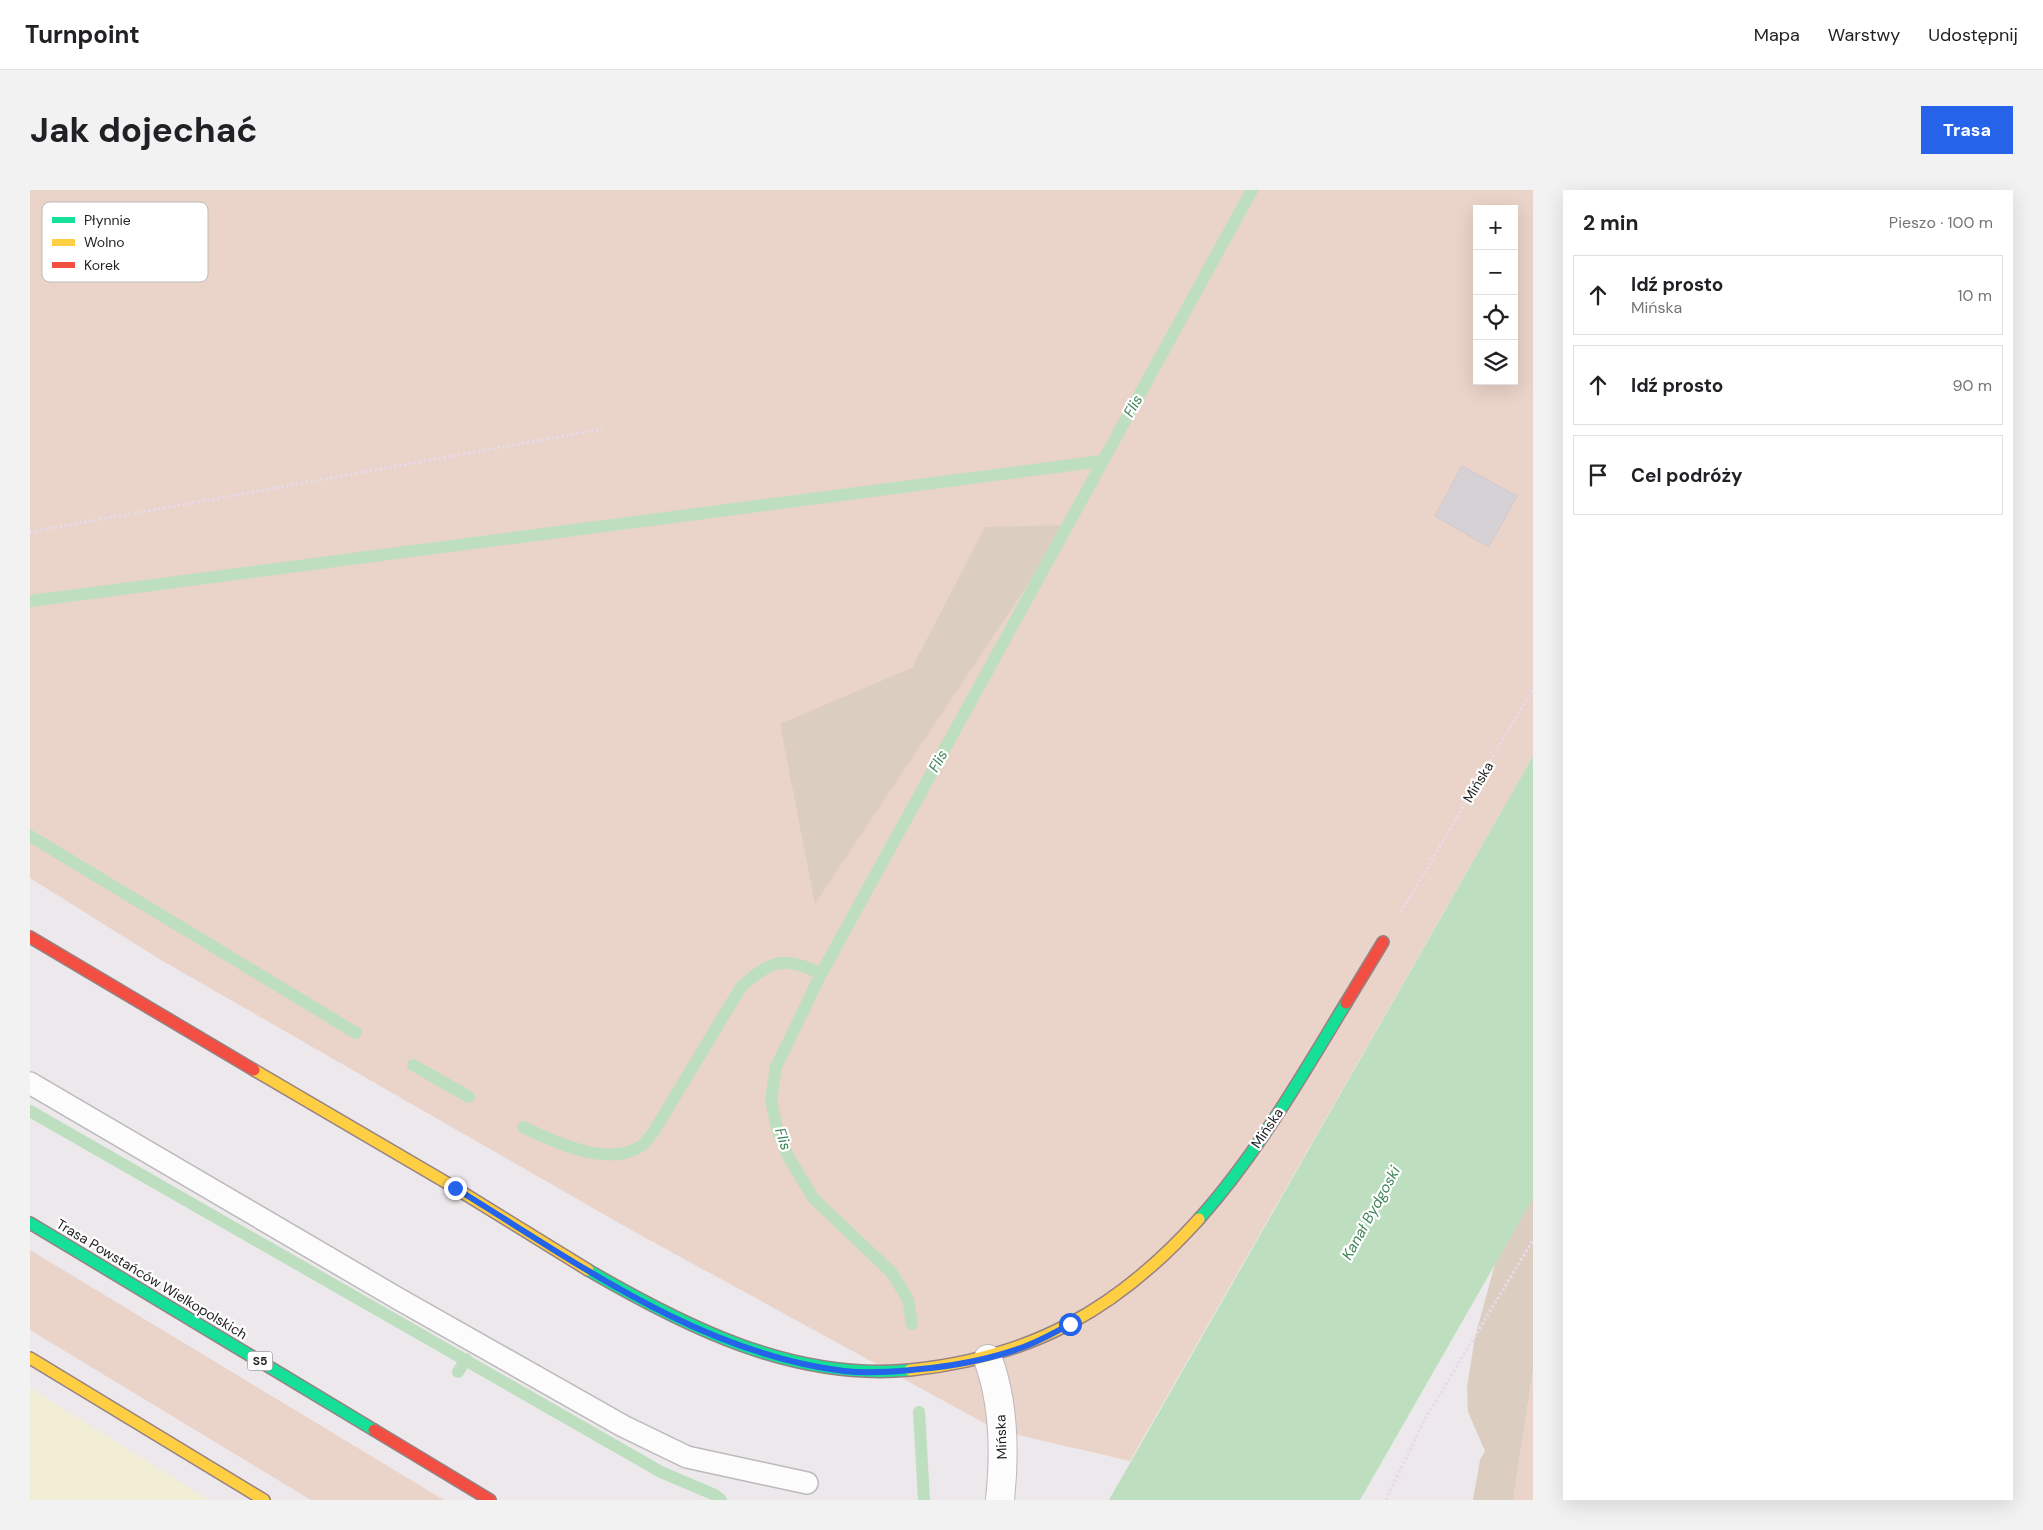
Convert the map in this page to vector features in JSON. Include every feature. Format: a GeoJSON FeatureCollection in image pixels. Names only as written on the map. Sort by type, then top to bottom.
{"type":"FeatureCollection","features":[{"type":"Feature","properties":{"kind":"main road"},"geometry":{"type":"LineString","coordinates":[[30,936],[610,1282],[699,1330],[739,1346],[781,1358],[846,1371],[913,1370],[988,1359]]}},
{"type":"Feature","properties":{"kind":"main road","name":"Mińska"},"geometry":{"type":"LineString","coordinates":[[988,1359],[1027,1346],[1107,1302],[1136,1281],[1179,1242],[1207,1210],[1276,1116],[1383,942]]}},
{"type":"Feature","properties":{"kind":"main road","name":"Trasa Powstańców Wielkopolskich"},"geometry":{"type":"LineString","coordinates":[[30,1223],[490,1500]]}},
{"type":"Feature","properties":{"kind":"main road"},"geometry":{"type":"LineString","coordinates":[[30,1358],[264,1500]]}},
{"type":"Feature","properties":{"kind":"street","name":"Mińska"},"geometry":{"type":"LineString","coordinates":[[988,1359],[995,1379],[1001,1414],[1000,1500]]}},
{"type":"Feature","properties":{"kind":"lane"},"geometry":{"type":"LineString","coordinates":[[30,1083],[405,1303],[623,1426],[687,1457],[807,1483]]}},
{"type":"Feature","properties":{"kind":"path"},"geometry":{"type":"LineString","coordinates":[[30,532],[603,429]]}},
{"type":"Feature","properties":{"kind":"path","name":"Mińska"},"geometry":{"type":"LineString","coordinates":[[1383,942],[1533,689]]}},
{"type":"Feature","properties":{"kind":"path"},"geometry":{"type":"LineString","coordinates":[[1386,1500],[1425,1419],[1533,1240]]}},
{"type":"Feature","properties":{"kind":"shaded area"},"geometry":{"type":"Polygon","coordinates":[[[30,190],[1533,190],[1533,756],[1130,1461],[997,1430],[633,1231],[161,960],[30,878],[30,190]]]}},
{"type":"Feature","properties":{"kind":"shaded area"},"geometry":{"type":"Polygon","coordinates":[[[1067,525],[815,904],[780,724],[912,668],[985,527],[1067,525]]]}},
{"type":"Feature","properties":{"kind":"shaded area"},"geometry":{"type":"Polygon","coordinates":[[[1533,1198],[1533,1370],[1513,1500],[1473,1500],[1480,1460],[1485,1451],[1468,1412],[1467,1387],[1475,1337],[1495,1264],[1533,1198]]]}},
{"type":"Feature","properties":{"kind":"shaded area"},"geometry":{"type":"Polygon","coordinates":[[[30,1250],[444,1500],[311,1500],[30,1330],[30,1250]]]}},
{"type":"Feature","properties":{"kind":"shaded area"},"geometry":{"type":"Polygon","coordinates":[[[1533,1370],[1533,1500],[1513,1500],[1533,1370]]]}},
{"type":"Feature","properties":{"kind":"shaded area"},"geometry":{"type":"Polygon","coordinates":[[[30,1388],[209,1500],[30,1500],[30,1388]]]}},
{"type":"Feature","properties":{"kind":"water","name":"Kanał Bydgoski"},"geometry":{"type":"Polygon","coordinates":[[[1533,756],[1533,1198],[1360,1500],[1109,1500],[1533,756]]]}},
{"type":"Feature","properties":{"kind":"building"},"geometry":{"type":"Polygon","coordinates":[[[1462,466],[1517,496],[1489,547],[1435,516],[1462,466]]]}},
{"type":"Feature","properties":{"kind":"waterway","name":"Flis"},"geometry":{"type":"LineString","coordinates":[[912,1324],[908,1299],[891,1272],[813,1198],[788,1156],[777,1128],[771,1100],[776,1067],[821,974],[1252,190]]}},
{"type":"Feature","properties":{"kind":"waterway"},"geometry":{"type":"LineString","coordinates":[[30,601],[1102,461]]}},
{"type":"Feature","properties":{"kind":"waterway"},"geometry":{"type":"LineString","coordinates":[[30,836],[356,1033]]}},
{"type":"Feature","properties":{"kind":"waterway"},"geometry":{"type":"LineString","coordinates":[[523,1127],[565,1145],[597,1154],[628,1152],[641,1146],[654,1131],[741,987],[761,971],[779,963],[798,964],[821,974]]}},
{"type":"Feature","properties":{"kind":"waterway"},"geometry":{"type":"LineString","coordinates":[[413,1065],[469,1097]]}},
{"type":"Feature","properties":{"kind":"waterway"},"geometry":{"type":"LineString","coordinates":[[30,1111],[661,1472],[715,1495],[721,1500]]}},
{"type":"Feature","properties":{"kind":"waterway"},"geometry":{"type":"LineString","coordinates":[[458,1372],[466,1359]]}},
{"type":"Feature","properties":{"kind":"waterway","name":"Flis"},"geometry":{"type":"LineString","coordinates":[[919,1412],[924,1500]]}},
{"type":"Feature","properties":{"kind":"traffic: fast"},"geometry":{"type":"LineString","coordinates":[[1199,1219],[1259,1142],[1346,1003]]}},
{"type":"Feature","properties":{"kind":"traffic: fast"},"geometry":{"type":"LineString","coordinates":[[30,1223],[374,1430]]}},
{"type":"Feature","properties":{"kind":"traffic: fast"},"geometry":{"type":"LineString","coordinates":[[588,1270],[663,1311],[702,1330],[742,1346],[824,1367],[867,1371],[910,1370]]}},
{"type":"Feature","properties":{"kind":"traffic: slow"},"geometry":{"type":"LineString","coordinates":[[254,1070],[447,1183],[588,1270]]}},
{"type":"Feature","properties":{"kind":"traffic: slow"},"geometry":{"type":"LineString","coordinates":[[910,1370],[954,1364],[995,1354],[1033,1341],[1070,1324],[1104,1303],[1137,1279],[1199,1219]]}},
{"type":"Feature","properties":{"kind":"traffic: slow"},"geometry":{"type":"LineString","coordinates":[[30,1358],[264,1500]]}},
{"type":"Feature","properties":{"kind":"traffic: jam"},"geometry":{"type":"LineString","coordinates":[[30,937],[254,1070]]}},
{"type":"Feature","properties":{"kind":"traffic: jam"},"geometry":{"type":"LineString","coordinates":[[1346,1003],[1383,942]]}},
{"type":"Feature","properties":{"kind":"traffic: jam"},"geometry":{"type":"LineString","coordinates":[[374,1430],[490,1500]]}},
{"type":"Feature","properties":{"kind":"route"},"geometry":{"type":"LineString","coordinates":[[455,1188],[610,1282],[699,1330],[739,1346],[814,1366],[846,1371],[879,1372],[956,1365],[988,1359],[1027,1346],[1070,1324]]}}]}
